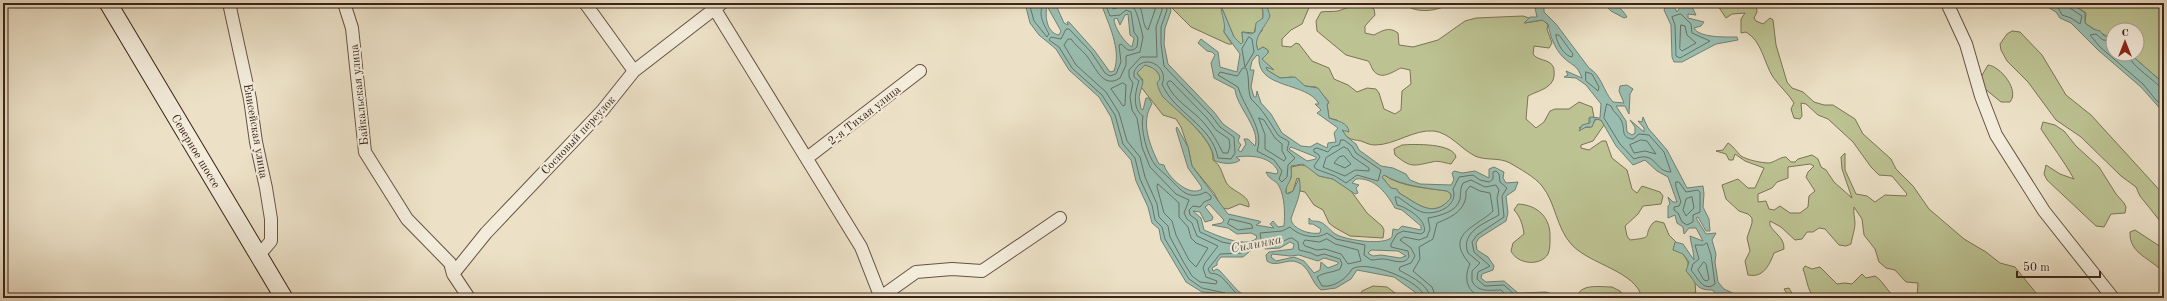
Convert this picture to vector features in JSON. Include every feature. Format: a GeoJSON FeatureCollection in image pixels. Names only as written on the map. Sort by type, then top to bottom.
{"type":"FeatureCollection","features":[{"type":"Feature","properties":{"kind":"main road","name":"Северное шоссе"},"geometry":{"type":"LineString","coordinates":[[108,3],[284,298]]}},
{"type":"Feature","properties":{"kind":"street","name":"Енисейская улица"},"geometry":{"type":"LineString","coordinates":[[229,3],[250,99],[271,220],[271,241],[259,255]]}},
{"type":"Feature","properties":{"kind":"street","name":"Байкальская улица"},"geometry":{"type":"LineString","coordinates":[[344,3],[352,28],[365,152],[407,219],[450,263],[453,274],[469,298]]}},
{"type":"Feature","properties":{"kind":"street"},"geometry":{"type":"LineString","coordinates":[[585,3],[634,71]]}},
{"type":"Feature","properties":{"kind":"street"},"geometry":{"type":"LineString","coordinates":[[1947,3],[1966,44],[1981,96],[1996,135],[2044,211],[2113,298]]}},
{"type":"Feature","properties":{"kind":"street","name":"Сосновый переулок"},"geometry":{"type":"LineString","coordinates":[[453,274],[486,233],[602,111],[634,71],[716,4]]}},
{"type":"Feature","properties":{"kind":"street"},"geometry":{"type":"LineString","coordinates":[[716,4],[861,247],[881,297],[916,272],[952,269],[982,271],[1060,218]]}},
{"type":"Feature","properties":{"kind":"street","name":"2-я Тихая улица"},"geometry":{"type":"LineString","coordinates":[[807,158],[920,71]]}},
{"type":"Feature","properties":{"kind":"green space"},"geometry":{"type":"Polygon","coordinates":[[[1169,3],[1260,3],[1263,11],[1263,18],[1256,25],[1254,33],[1242,32],[1243,43],[1240,44],[1234,37],[1221,6],[1225,22],[1224,32],[1232,44],[1228,44],[1191,27],[1171,7],[1169,3]]]}},
{"type":"Feature","properties":{"kind":"green space"},"geometry":{"type":"Polygon","coordinates":[[[1266,3],[1311,3],[1302,24],[1291,30],[1282,39],[1282,46],[1291,47],[1296,43],[1299,44],[1312,61],[1329,68],[1334,79],[1348,85],[1357,92],[1367,88],[1376,89],[1379,93],[1384,109],[1395,114],[1401,110],[1402,91],[1411,84],[1410,70],[1401,68],[1387,75],[1379,75],[1373,70],[1368,61],[1346,55],[1317,31],[1316,21],[1321,12],[1338,11],[1356,5],[1370,6],[1374,9],[1375,15],[1365,26],[1365,33],[1374,35],[1386,30],[1392,30],[1398,33],[1399,45],[1413,47],[1438,40],[1465,21],[1476,18],[1523,16],[1529,18],[1525,23],[1543,20],[1548,25],[1547,29],[1552,43],[1549,48],[1534,46],[1533,54],[1552,65],[1554,69],[1554,77],[1550,85],[1546,88],[1528,96],[1526,119],[1536,128],[1544,122],[1550,111],[1555,109],[1569,109],[1579,102],[1592,107],[1594,117],[1589,118],[1589,123],[1579,128],[1591,127],[1596,119],[1601,120],[1604,125],[1593,141],[1581,145],[1581,148],[1589,150],[1602,141],[1606,141],[1612,158],[1627,170],[1632,189],[1637,193],[1642,186],[1660,192],[1663,196],[1661,204],[1643,206],[1638,214],[1625,226],[1627,236],[1630,240],[1646,237],[1653,223],[1656,221],[1664,223],[1669,235],[1676,242],[1673,250],[1682,252],[1688,262],[1688,273],[1695,281],[1696,298],[1642,298],[1638,289],[1631,281],[1580,252],[1572,245],[1563,231],[1547,193],[1542,186],[1531,176],[1506,161],[1475,156],[1450,138],[1440,132],[1434,131],[1419,132],[1390,143],[1375,145],[1348,137],[1342,129],[1349,132],[1337,120],[1329,118],[1327,104],[1329,102],[1316,87],[1305,86],[1292,77],[1280,78],[1267,70],[1266,67],[1273,69],[1262,60],[1268,53],[1268,50],[1263,47],[1258,50],[1256,42],[1258,35],[1262,31],[1266,3]]]}},
{"type":"Feature","properties":{"kind":"green space"},"geometry":{"type":"Polygon","coordinates":[[[1402,3],[1453,3],[1434,10],[1421,10],[1408,7],[1402,3]]]}},
{"type":"Feature","properties":{"kind":"green space"},"geometry":{"type":"Polygon","coordinates":[[[1716,3],[1756,3],[1757,12],[1754,18],[1756,21],[1763,24],[1770,18],[1773,20],[1776,45],[1787,82],[1792,88],[1803,92],[1814,102],[1824,105],[1833,105],[1855,119],[1863,134],[1891,159],[1896,169],[1913,186],[1929,209],[1964,239],[1986,252],[2000,263],[2015,267],[2040,298],[1917,298],[1918,283],[1906,282],[1895,270],[1886,268],[1879,262],[1875,249],[1864,235],[1862,219],[1854,207],[1854,231],[1851,244],[1846,246],[1839,245],[1825,229],[1819,228],[1813,232],[1807,232],[1802,239],[1795,240],[1781,227],[1770,221],[1771,227],[1784,244],[1784,249],[1774,253],[1768,266],[1762,273],[1758,275],[1748,275],[1745,261],[1750,251],[1747,238],[1752,223],[1752,218],[1748,214],[1739,211],[1726,199],[1722,185],[1738,179],[1748,188],[1755,188],[1764,168],[1745,161],[1735,154],[1733,160],[1729,160],[1726,154],[1716,151],[1723,150],[1728,143],[1741,156],[1751,160],[1769,163],[1786,157],[1791,162],[1795,162],[1798,159],[1812,155],[1818,159],[1821,167],[1826,170],[1834,182],[1852,198],[1842,169],[1841,157],[1845,153],[1845,170],[1856,194],[1867,196],[1875,202],[1885,195],[1906,196],[1907,194],[1892,176],[1879,175],[1871,167],[1853,142],[1828,119],[1818,115],[1806,104],[1801,103],[1802,116],[1800,119],[1794,118],[1791,109],[1794,103],[1773,77],[1756,41],[1746,32],[1741,33],[1741,19],[1745,13],[1732,14],[1726,18],[1716,3]],[[1810,164],[1788,167],[1788,178],[1777,182],[1772,188],[1758,194],[1758,202],[1766,201],[1769,209],[1774,210],[1780,206],[1790,213],[1800,213],[1808,207],[1809,196],[1815,191],[1806,177],[1808,172],[1814,166],[1810,164]]]}},
{"type":"Feature","properties":{"kind":"green space"},"geometry":{"type":"Polygon","coordinates":[[[2071,3],[2164,3],[2164,88],[2161,81],[2139,62],[2145,62],[2145,22],[2105,22],[2105,35],[2085,23],[2086,13],[2071,3]]]}},
{"type":"Feature","properties":{"kind":"green space"},"geometry":{"type":"Polygon","coordinates":[[[2012,31],[2020,32],[2042,55],[2066,95],[2091,115],[2164,195],[2164,226],[2140,196],[2136,187],[2121,176],[2081,137],[2056,120],[2028,82],[2007,61],[2001,50],[2000,44],[2007,34],[2012,31]]]}},
{"type":"Feature","properties":{"kind":"green space"},"geometry":{"type":"Polygon","coordinates":[[[1145,65],[1154,68],[1160,76],[1159,83],[1163,96],[1194,126],[1208,143],[1212,152],[1213,160],[1220,167],[1226,182],[1247,199],[1249,207],[1240,204],[1228,209],[1222,208],[1214,193],[1192,166],[1188,147],[1181,127],[1176,119],[1163,115],[1141,87],[1143,80],[1137,73],[1145,65]]]}},
{"type":"Feature","properties":{"kind":"green space"},"geometry":{"type":"Polygon","coordinates":[[[1988,65],[1993,66],[2003,74],[2011,85],[2012,97],[2010,102],[2001,102],[1984,88],[1981,77],[1988,65]]]}},
{"type":"Feature","properties":{"kind":"green space"},"geometry":{"type":"Polygon","coordinates":[[[2043,122],[2055,125],[2064,131],[2076,146],[2099,167],[2116,194],[2124,203],[2126,207],[2125,213],[2111,214],[2104,227],[2096,226],[2047,180],[2044,174],[2046,165],[2060,174],[2074,179],[2041,129],[2043,122]]]}},
{"type":"Feature","properties":{"kind":"green space"},"geometry":{"type":"Polygon","coordinates":[[[1415,144],[1441,147],[1453,152],[1456,157],[1451,164],[1434,161],[1412,165],[1395,155],[1394,149],[1402,145],[1415,144]]]}},
{"type":"Feature","properties":{"kind":"green space"},"geometry":{"type":"Polygon","coordinates":[[[1301,165],[1307,166],[1319,176],[1333,179],[1351,191],[1367,213],[1382,226],[1384,230],[1383,238],[1350,236],[1334,227],[1329,223],[1323,210],[1314,205],[1305,192],[1300,191],[1299,179],[1297,178],[1293,191],[1286,194],[1286,184],[1291,178],[1291,167],[1301,165]]]}},
{"type":"Feature","properties":{"kind":"green space"},"geometry":{"type":"Polygon","coordinates":[[[1384,175],[1406,185],[1447,191],[1451,194],[1451,198],[1444,205],[1438,208],[1425,208],[1399,193],[1396,189],[1391,188],[1382,177],[1384,175]]]}},
{"type":"Feature","properties":{"kind":"green space"},"geometry":{"type":"Polygon","coordinates":[[[1518,204],[1532,207],[1537,210],[1546,219],[1548,224],[1550,231],[1549,250],[1548,254],[1540,261],[1523,261],[1518,259],[1511,251],[1513,243],[1524,234],[1521,221],[1514,210],[1518,204]]]}},
{"type":"Feature","properties":{"kind":"green space"},"geometry":{"type":"Polygon","coordinates":[[[2135,230],[2164,249],[2164,273],[2133,246],[2130,232],[2135,230]]]}},
{"type":"Feature","properties":{"kind":"green space"},"geometry":{"type":"Polygon","coordinates":[[[1805,266],[1812,269],[1820,267],[1837,284],[1852,284],[1862,274],[1866,278],[1875,276],[1892,295],[1900,298],[1814,298],[1808,288],[1803,269],[1805,266]]]}},
{"type":"Feature","properties":{"kind":"green space"},"geometry":{"type":"Polygon","coordinates":[[[1373,286],[1387,287],[1402,298],[1359,298],[1362,291],[1373,286]]]}},
{"type":"Feature","properties":{"kind":"green space"},"geometry":{"type":"Polygon","coordinates":[[[1612,287],[1620,291],[1626,298],[1577,298],[1579,293],[1586,288],[1612,287]]]}},
{"type":"Feature","properties":{"kind":"green space"},"geometry":{"type":"Polygon","coordinates":[[[1789,288],[1793,295],[1790,298],[1786,298],[1785,296],[1788,295],[1784,289],[1789,288]]]}},
{"type":"Feature","properties":{"kind":"water","name":"Силинка"},"geometry":{"type":"Polygon","coordinates":[[[1025,3],[1047,3],[1053,7],[1055,3],[1064,23],[1068,25],[1067,22],[1069,22],[1094,50],[1110,72],[1114,71],[1116,63],[1115,45],[1101,3],[1169,3],[1171,11],[1165,28],[1164,44],[1168,64],[1214,112],[1223,124],[1240,136],[1238,141],[1241,145],[1238,150],[1241,152],[1246,144],[1244,139],[1248,139],[1255,146],[1255,132],[1239,103],[1235,89],[1214,78],[1211,63],[1215,55],[1212,52],[1207,51],[1198,43],[1201,39],[1218,52],[1220,67],[1237,72],[1240,54],[1224,32],[1221,6],[1234,37],[1241,44],[1243,42],[1242,32],[1251,34],[1255,32],[1256,23],[1263,18],[1263,11],[1260,3],[1266,3],[1270,16],[1258,37],[1257,46],[1258,50],[1263,47],[1268,50],[1268,53],[1262,59],[1274,70],[1266,67],[1267,70],[1280,78],[1295,77],[1305,86],[1318,88],[1329,103],[1327,104],[1329,118],[1342,122],[1347,126],[1349,132],[1342,130],[1347,137],[1356,144],[1359,150],[1381,166],[1393,168],[1406,174],[1410,180],[1420,184],[1451,185],[1454,180],[1452,173],[1454,171],[1462,173],[1475,171],[1489,178],[1489,169],[1494,167],[1504,172],[1503,178],[1506,183],[1518,182],[1515,190],[1506,196],[1508,213],[1506,221],[1479,238],[1476,243],[1477,250],[1488,257],[1494,266],[1493,270],[1482,274],[1481,278],[1486,282],[1504,281],[1518,293],[1546,292],[1565,298],[1423,298],[1394,277],[1357,270],[1351,279],[1336,288],[1321,290],[1305,267],[1301,264],[1289,261],[1274,264],[1267,261],[1266,255],[1269,252],[1293,249],[1294,244],[1290,242],[1280,248],[1265,249],[1265,245],[1256,246],[1243,257],[1221,257],[1217,262],[1217,265],[1212,268],[1213,271],[1217,269],[1220,271],[1238,291],[1249,298],[1229,298],[1215,293],[1202,292],[1186,282],[1161,240],[1159,229],[1152,223],[1148,207],[1136,181],[1131,160],[1119,146],[1111,117],[1099,97],[1069,70],[1056,49],[1039,35],[1030,23],[1025,3]],[[1047,6],[1047,23],[1051,31],[1059,35],[1061,31],[1047,6]],[[1128,14],[1125,15],[1120,25],[1117,18],[1114,19],[1114,23],[1120,35],[1132,47],[1134,38],[1130,35],[1128,14]],[[1257,55],[1252,61],[1250,70],[1254,70],[1251,87],[1254,97],[1256,97],[1257,91],[1261,103],[1271,114],[1282,133],[1301,146],[1310,147],[1317,143],[1327,148],[1328,143],[1336,142],[1334,133],[1338,128],[1317,113],[1321,110],[1315,104],[1319,104],[1313,97],[1265,75],[1260,67],[1259,56],[1257,55]],[[1145,65],[1137,73],[1143,82],[1139,97],[1141,109],[1143,110],[1146,98],[1149,98],[1152,104],[1148,111],[1147,126],[1152,150],[1159,164],[1164,165],[1169,175],[1174,180],[1191,191],[1202,189],[1188,168],[1176,129],[1177,127],[1188,147],[1192,166],[1228,214],[1261,222],[1256,225],[1274,228],[1270,224],[1273,221],[1278,227],[1284,226],[1284,206],[1281,190],[1266,172],[1277,174],[1278,171],[1275,166],[1265,159],[1248,156],[1236,157],[1240,160],[1238,162],[1231,163],[1214,160],[1212,151],[1202,134],[1163,97],[1157,83],[1160,79],[1159,74],[1153,68],[1145,65]],[[1291,147],[1289,149],[1307,161],[1316,159],[1316,157],[1291,147]],[[1303,164],[1291,166],[1291,176],[1286,188],[1286,193],[1288,194],[1293,191],[1299,178],[1300,189],[1291,219],[1295,226],[1302,230],[1311,233],[1320,233],[1321,229],[1313,224],[1309,224],[1309,218],[1312,221],[1322,223],[1337,235],[1342,237],[1374,242],[1388,240],[1392,237],[1393,229],[1398,230],[1402,226],[1421,230],[1421,226],[1402,210],[1395,208],[1384,192],[1369,181],[1356,179],[1352,183],[1359,185],[1356,188],[1358,193],[1355,194],[1333,179],[1319,176],[1303,164]],[[1384,175],[1382,177],[1391,188],[1397,189],[1399,193],[1419,205],[1431,209],[1444,205],[1451,198],[1451,194],[1447,191],[1423,188],[1398,182],[1384,175]],[[1209,204],[1205,207],[1213,217],[1212,220],[1205,222],[1200,212],[1193,211],[1201,218],[1204,230],[1230,240],[1244,242],[1256,239],[1257,236],[1251,233],[1237,234],[1228,228],[1212,225],[1222,223],[1224,220],[1209,204]],[[1371,250],[1368,253],[1373,256],[1381,255],[1400,258],[1406,256],[1398,251],[1371,250]],[[1272,254],[1271,257],[1276,261],[1294,257],[1304,261],[1314,273],[1320,270],[1321,262],[1328,268],[1338,264],[1338,262],[1324,258],[1318,261],[1299,255],[1290,256],[1272,254]]]}},
{"type":"Feature","properties":{"kind":"water"},"geometry":{"type":"Polygon","coordinates":[[[1534,3],[1544,3],[1544,12],[1556,24],[1589,68],[1597,75],[1613,102],[1624,103],[1619,91],[1620,86],[1627,85],[1633,89],[1630,94],[1629,114],[1625,106],[1616,106],[1626,121],[1627,132],[1632,135],[1635,133],[1635,127],[1630,120],[1644,132],[1644,128],[1638,121],[1642,122],[1643,117],[1648,128],[1667,150],[1687,188],[1703,186],[1703,207],[1709,219],[1710,231],[1706,231],[1698,217],[1696,218],[1706,234],[1716,233],[1712,240],[1716,254],[1715,262],[1718,282],[1724,289],[1743,298],[1722,298],[1712,290],[1702,289],[1696,285],[1686,271],[1689,262],[1683,254],[1673,250],[1675,242],[1683,244],[1694,260],[1690,236],[1703,241],[1696,228],[1689,228],[1684,234],[1683,227],[1677,223],[1675,215],[1668,218],[1668,206],[1670,204],[1668,197],[1673,202],[1677,202],[1668,177],[1657,171],[1645,160],[1633,165],[1616,146],[1601,120],[1595,119],[1592,127],[1586,127],[1579,131],[1582,125],[1590,123],[1590,117],[1600,118],[1601,104],[1586,85],[1576,78],[1564,77],[1568,75],[1566,71],[1582,78],[1576,68],[1557,50],[1551,37],[1548,24],[1542,20],[1524,23],[1530,17],[1537,17],[1534,3]]]}},
{"type":"Feature","properties":{"kind":"water"},"geometry":{"type":"Polygon","coordinates":[[[1603,3],[1617,6],[1627,17],[1624,18],[1611,11],[1603,3]]]}},
{"type":"Feature","properties":{"kind":"water"},"geometry":{"type":"Polygon","coordinates":[[[1667,3],[1672,3],[1677,12],[1683,3],[1690,3],[1696,15],[1688,14],[1688,18],[1704,22],[1701,26],[1694,28],[1701,34],[1737,37],[1738,40],[1716,44],[1682,62],[1674,62],[1672,57],[1671,25],[1664,10],[1667,3]]]}},
{"type":"Feature","properties":{"kind":"water"},"geometry":{"type":"Polygon","coordinates":[[[2041,3],[2071,3],[2085,13],[2085,23],[2093,29],[2100,31],[2105,36],[2105,56],[2071,23],[2060,18],[2056,12],[2041,3]]]}},
{"type":"Feature","properties":{"kind":"water"},"geometry":{"type":"Polygon","coordinates":[[[2112,62],[2139,62],[2162,82],[2164,88],[2164,113],[2141,87],[2112,62]]]}}]}
